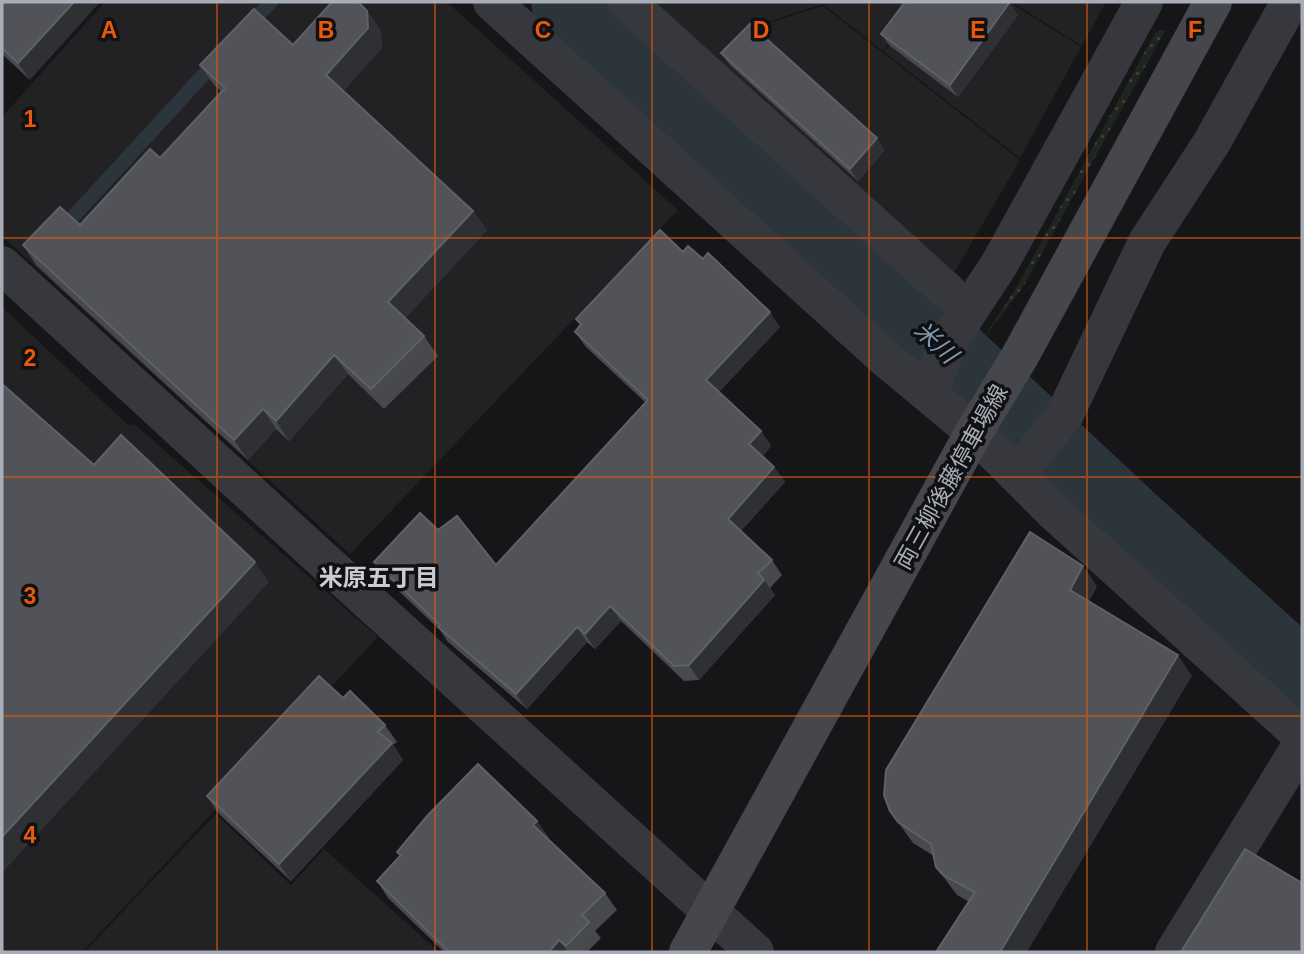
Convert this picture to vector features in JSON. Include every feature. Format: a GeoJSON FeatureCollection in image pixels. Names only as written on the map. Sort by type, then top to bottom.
{"type":"FeatureCollection","features":[{"type":"Feature","properties":{"kind":"main road","name":"両三柳後藤停車場線"},"geometry":{"type":"LineString","coordinates":[[688,952],[976,428],[1020,356],[1213,2]]}},
{"type":"Feature","properties":{"kind":"street"},"geometry":{"type":"LineString","coordinates":[[492,2],[885,359],[976,428],[1017,475],[1064,521],[1302,736]]}},
{"type":"Feature","properties":{"kind":"street"},"geometry":{"type":"LineString","coordinates":[[626,2],[948,292]]}},
{"type":"Feature","properties":{"kind":"street"},"geometry":{"type":"LineString","coordinates":[[929,393],[949,341],[1000,263],[1144,2]]}},
{"type":"Feature","properties":{"kind":"street"},"geometry":{"type":"LineString","coordinates":[[1017,475],[1065,414],[1147,242],[1212,142],[1290,2]]}},
{"type":"Feature","properties":{"kind":"street"},"geometry":{"type":"LineString","coordinates":[[2,265],[755,952]]}},
{"type":"Feature","properties":{"kind":"street"},"geometry":{"type":"LineString","coordinates":[[1174,952],[1302,744]]}},
{"type":"Feature","properties":{"kind":"shaded area"},"geometry":{"type":"Polygon","coordinates":[[[105,2],[447,2],[678,210],[350,554],[2,236],[2,117],[105,2]]]}},
{"type":"Feature","properties":{"kind":"shaded area"},"geometry":{"type":"Polygon","coordinates":[[[653,2],[918,2],[883,51],[823,4],[765,23],[756,23],[733,49],[756,25],[765,24],[823,6],[1020,160],[951,278],[653,2]]]}},
{"type":"Feature","properties":{"kind":"shaded area"},"geometry":{"type":"Polygon","coordinates":[[[919,2],[1009,2],[1081,47],[1020,158],[884,52],[919,2]]]}},
{"type":"Feature","properties":{"kind":"shaded area"},"geometry":{"type":"Polygon","coordinates":[[[1012,2],[1106,2],[1082,46],[1012,2]]]}},
{"type":"Feature","properties":{"kind":"shaded area"},"geometry":{"type":"Polygon","coordinates":[[[1165,31],[1023,287],[981,342],[1019,283],[1155,33],[1165,31]]]}},
{"type":"Feature","properties":{"kind":"shaded area"},"geometry":{"type":"Polygon","coordinates":[[[2,307],[128,425],[134,424],[378,637],[82,952],[5,952],[2,949],[2,307]]]}},
{"type":"Feature","properties":{"kind":"shaded area"},"geometry":{"type":"Polygon","coordinates":[[[216,814],[291,885],[324,849],[439,952],[84,952],[216,814]]]}},
{"type":"Feature","properties":{"kind":"building"},"geometry":{"type":"Polygon","coordinates":[[[2,2],[74,2],[18,63],[2,48],[2,2]]]}},
{"type":"Feature","properties":{"kind":"building"},"geometry":{"type":"Polygon","coordinates":[[[332,2],[358,2],[367,11],[368,28],[326,75],[473,211],[388,302],[424,336],[371,389],[334,355],[276,421],[263,409],[234,440],[23,245],[60,207],[80,225],[150,149],[160,158],[225,88],[200,65],[254,9],[293,45],[332,2]]]}},
{"type":"Feature","properties":{"kind":"building"},"geometry":{"type":"Polygon","coordinates":[[[905,2],[1009,3],[950,85],[881,34],[905,2]]]}},
{"type":"Feature","properties":{"kind":"building"},"geometry":{"type":"Polygon","coordinates":[[[750,24],[877,138],[850,169],[721,53],[750,24]]]}},
{"type":"Feature","properties":{"kind":"building"},"geometry":{"type":"Polygon","coordinates":[[[660,230],[683,252],[688,246],[703,259],[708,253],[770,312],[706,380],[761,431],[749,444],[774,467],[728,519],[772,560],[758,573],[764,580],[689,665],[674,666],[610,606],[585,634],[577,627],[516,694],[438,627],[440,625],[374,562],[420,513],[438,530],[457,516],[496,565],[648,400],[575,332],[581,324],[576,319],[660,230]]]}},
{"type":"Feature","properties":{"kind":"building"},"geometry":{"type":"Polygon","coordinates":[[[2,384],[94,465],[121,435],[255,562],[2,837],[2,384]]]}},
{"type":"Feature","properties":{"kind":"building"},"geometry":{"type":"Polygon","coordinates":[[[1030,532],[1083,566],[1070,590],[1178,655],[1000,952],[936,952],[975,892],[943,875],[936,867],[931,844],[898,822],[884,795],[886,770],[1030,532]]]}},
{"type":"Feature","properties":{"kind":"building"},"geometry":{"type":"Polygon","coordinates":[[[319,676],[343,698],[350,691],[385,725],[378,732],[392,743],[279,864],[207,796],[319,676]]]}},
{"type":"Feature","properties":{"kind":"building"},"geometry":{"type":"Polygon","coordinates":[[[478,764],[537,821],[533,825],[605,893],[582,915],[589,922],[566,946],[559,940],[549,952],[449,952],[377,881],[401,855],[397,852],[428,815],[478,764]]]}},
{"type":"Feature","properties":{"kind":"building"},"geometry":{"type":"Polygon","coordinates":[[[1245,849],[1302,883],[1302,952],[1181,952],[1245,849]]]}},
{"type":"Feature","properties":{"kind":"waterway"},"geometry":{"type":"LineString","coordinates":[[248,26],[271,2]]}},
{"type":"Feature","properties":{"kind":"waterway","name":"米川"},"geometry":{"type":"LineString","coordinates":[[571,2],[1128,523],[1302,681]]}},
{"type":"Feature","properties":{"kind":"waterway"},"geometry":{"type":"LineString","coordinates":[[61,230],[218,59]]}},
{"type":"Feature","properties":{"kind":"district","name":"米原五丁目"},"geometry":{"type":"Point","coordinates":[379,577]}}]}
